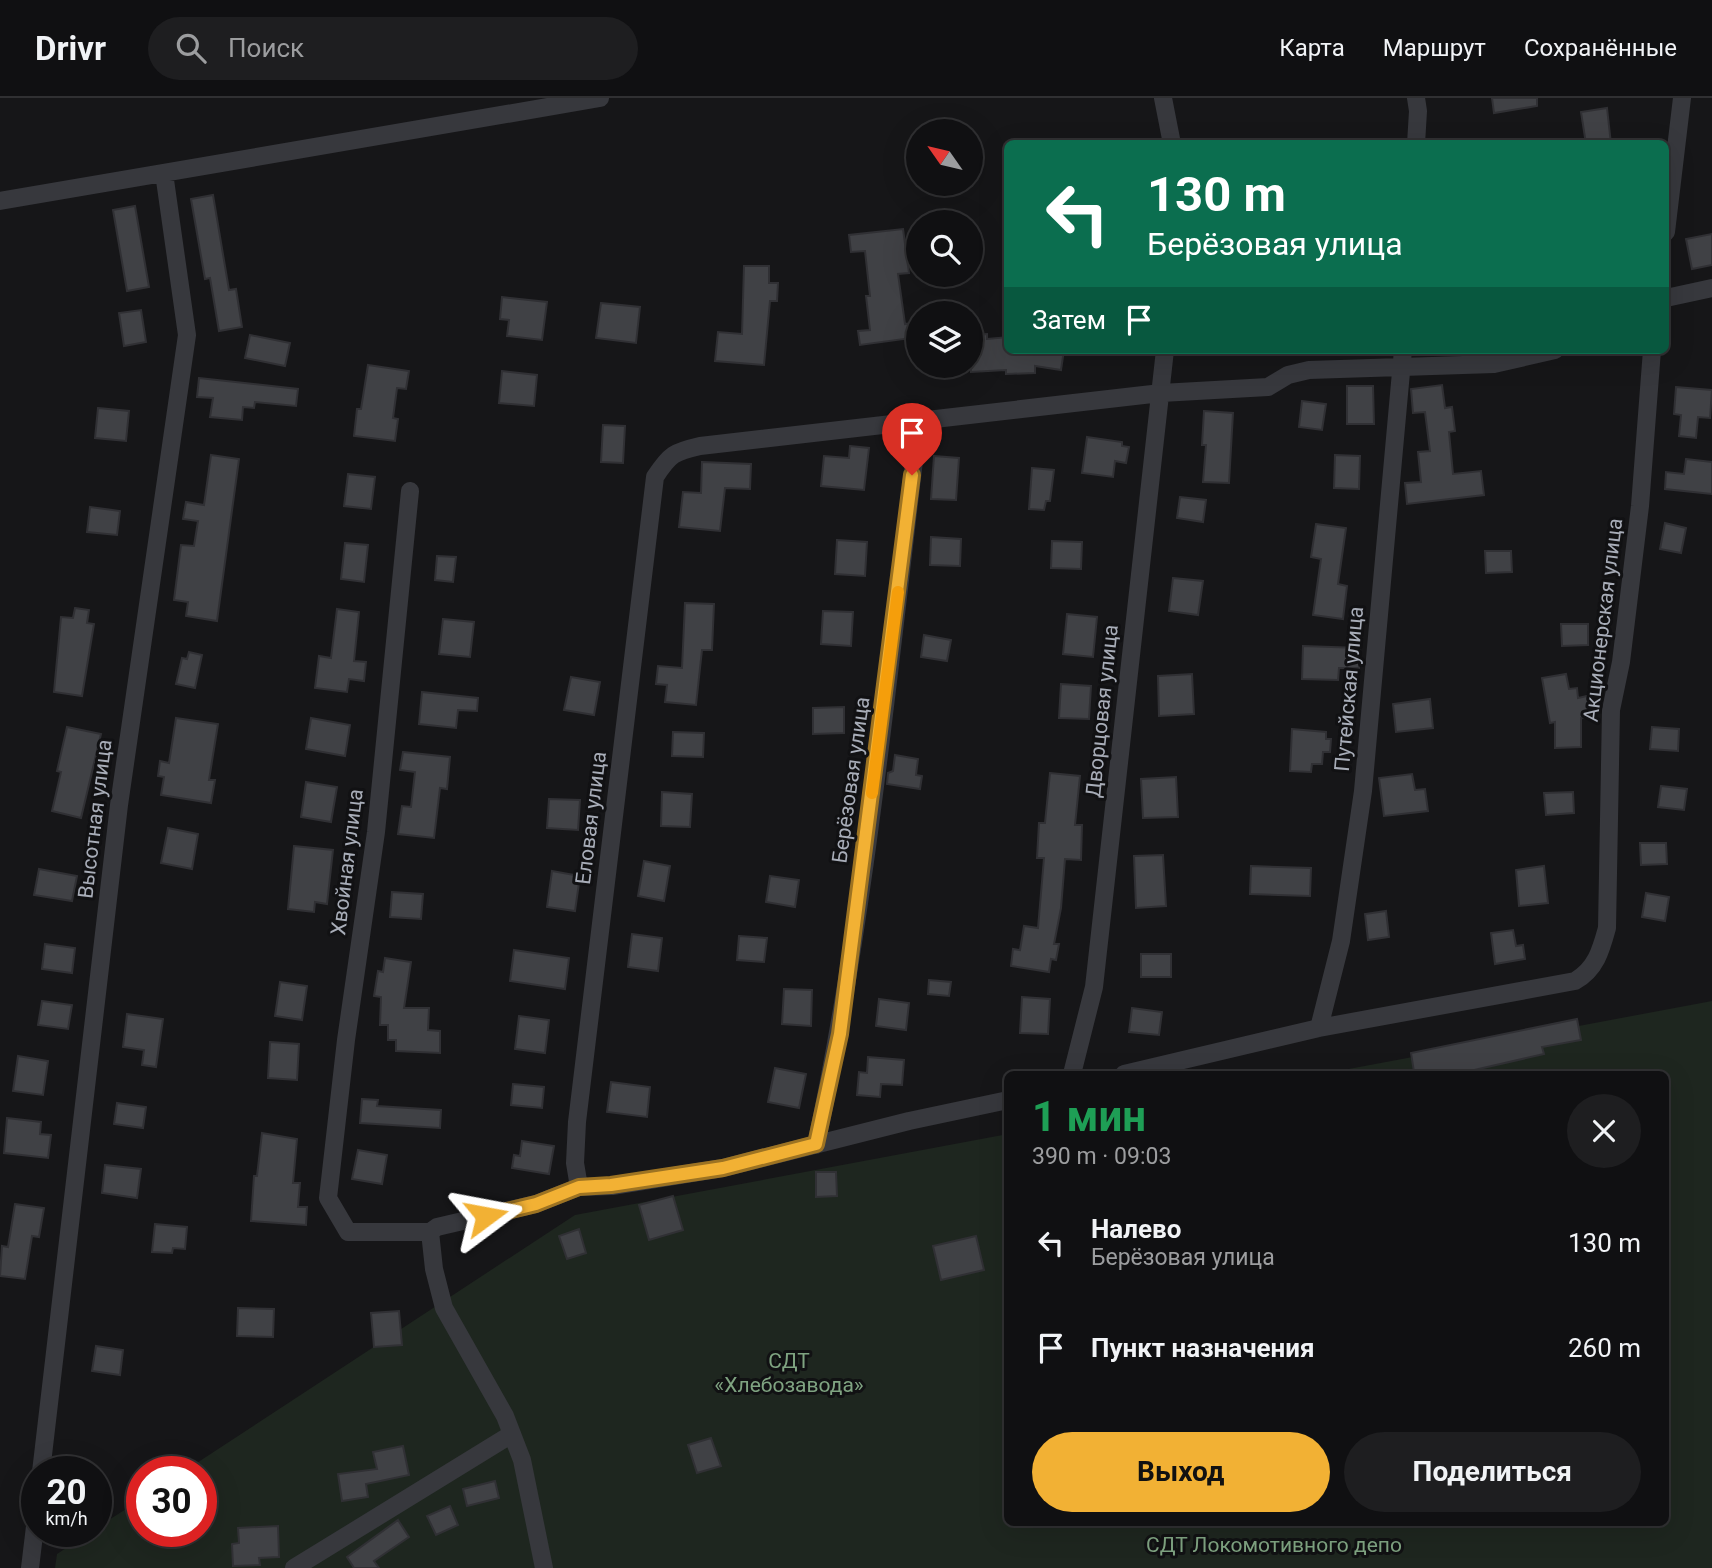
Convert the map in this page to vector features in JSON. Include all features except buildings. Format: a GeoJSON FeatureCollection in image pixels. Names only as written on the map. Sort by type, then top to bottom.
{"type":"FeatureCollection","features":[{"type":"Feature","properties":{"kind":"street"},"geometry":{"type":"LineString","coordinates":[[0,201],[600,98]]}},
{"type":"Feature","properties":{"kind":"street"},"geometry":{"type":"LineString","coordinates":[[1163,98],[1171,140]]}},
{"type":"Feature","properties":{"kind":"street"},"geometry":{"type":"LineString","coordinates":[[1416,98],[1416,140]]}},
{"type":"Feature","properties":{"kind":"street"},"geometry":{"type":"LineString","coordinates":[[1669,207],[1682,98]]}},
{"type":"Feature","properties":{"kind":"street","name":"Высотная улица"},"geometry":{"type":"LineString","coordinates":[[43,1456],[119,805],[187,335],[164,173]]}},
{"type":"Feature","properties":{"kind":"street"},"geometry":{"type":"LineString","coordinates":[[1669,297],[1712,288]]}},
{"type":"Feature","properties":{"kind":"street","name":"Дворцовая улица"},"geometry":{"type":"LineString","coordinates":[[1073,1071],[1094,987],[1166,354]]}},
{"type":"Feature","properties":{"kind":"street","name":"Путейская улица"},"geometry":{"type":"LineString","coordinates":[[1319,1028],[1340,941],[1363,791],[1403,354]]}},
{"type":"Feature","properties":{"kind":"street"},"geometry":{"type":"LineString","coordinates":[[919,420],[1161,393],[1268,387],[1288,375],[1309,370],[1494,365],[1539,354]]}},
{"type":"Feature","properties":{"kind":"street","name":"Акционерская улица"},"geometry":{"type":"LineString","coordinates":[[1319,1028],[1561,983],[1586,975],[1600,955],[1607,928],[1611,710],[1621,662],[1640,506],[1652,354]]}},
{"type":"Feature","properties":{"kind":"street","name":"Еловая улица"},"geometry":{"type":"LineString","coordinates":[[579,1187],[575,1163],[577,1122],[655,477],[667,458],[677,451],[700,446],[919,420]]}},
{"type":"Feature","properties":{"kind":"street","name":"Берёзовая улица"},"geometry":{"type":"LineString","coordinates":[[816,1144],[840,1034],[919,420]]}},
{"type":"Feature","properties":{"kind":"street","name":"Хвойная улица"},"geometry":{"type":"LineString","coordinates":[[410,491],[376,832],[346,1040],[328,1198],[348,1232],[430,1232]]}},
{"type":"Feature","properties":{"kind":"street"},"geometry":{"type":"LineString","coordinates":[[1137,1071],[1319,1028]]}},
{"type":"Feature","properties":{"kind":"street"},"geometry":{"type":"LineString","coordinates":[[544,1568],[522,1460],[505,1416],[444,1308],[434,1269],[430,1232],[437,1227],[536,1204],[579,1187],[611,1185],[723,1168],[1004,1101]]}},
{"type":"Feature","properties":{"kind":"street"},"geometry":{"type":"LineString","coordinates":[[294,1568],[512,1434]]}},
{"type":"Feature","properties":{"kind":"street"},"geometry":{"type":"LineString","coordinates":[[30,1568],[33,1547]]}},
{"type":"Feature","properties":{"kind":"green space","name":"СДТ «Хлебозавода»"},"geometry":{"type":"Polygon","coordinates":[[[1712,1001],[1712,1568],[55,1568],[57,1554],[68,1547],[112,1547],[112,1518],[126,1509],[126,1547],[217,1547],[217,1456],[207,1456],[575,1215],[1004,1135],[1004,1526],[1669,1526],[1669,1071],[1338,1071],[1712,1001]]]}},
{"type":"Feature","properties":{"kind":"slow traffic"},"geometry":{"type":"LineString","coordinates":[[872,793],[898,592]]}},
{"type":"Feature","properties":{"kind":"route"},"geometry":{"type":"LineString","coordinates":[[486,1216],[536,1204],[579,1187],[611,1185],[723,1168],[816,1144],[840,1034],[912,475]]}},
{"type":"Feature","properties":{"kind":"park label","name":"СДТ Локомотивного депо"},"geometry":{"type":"Point","coordinates":[1274,1545]}}]}
